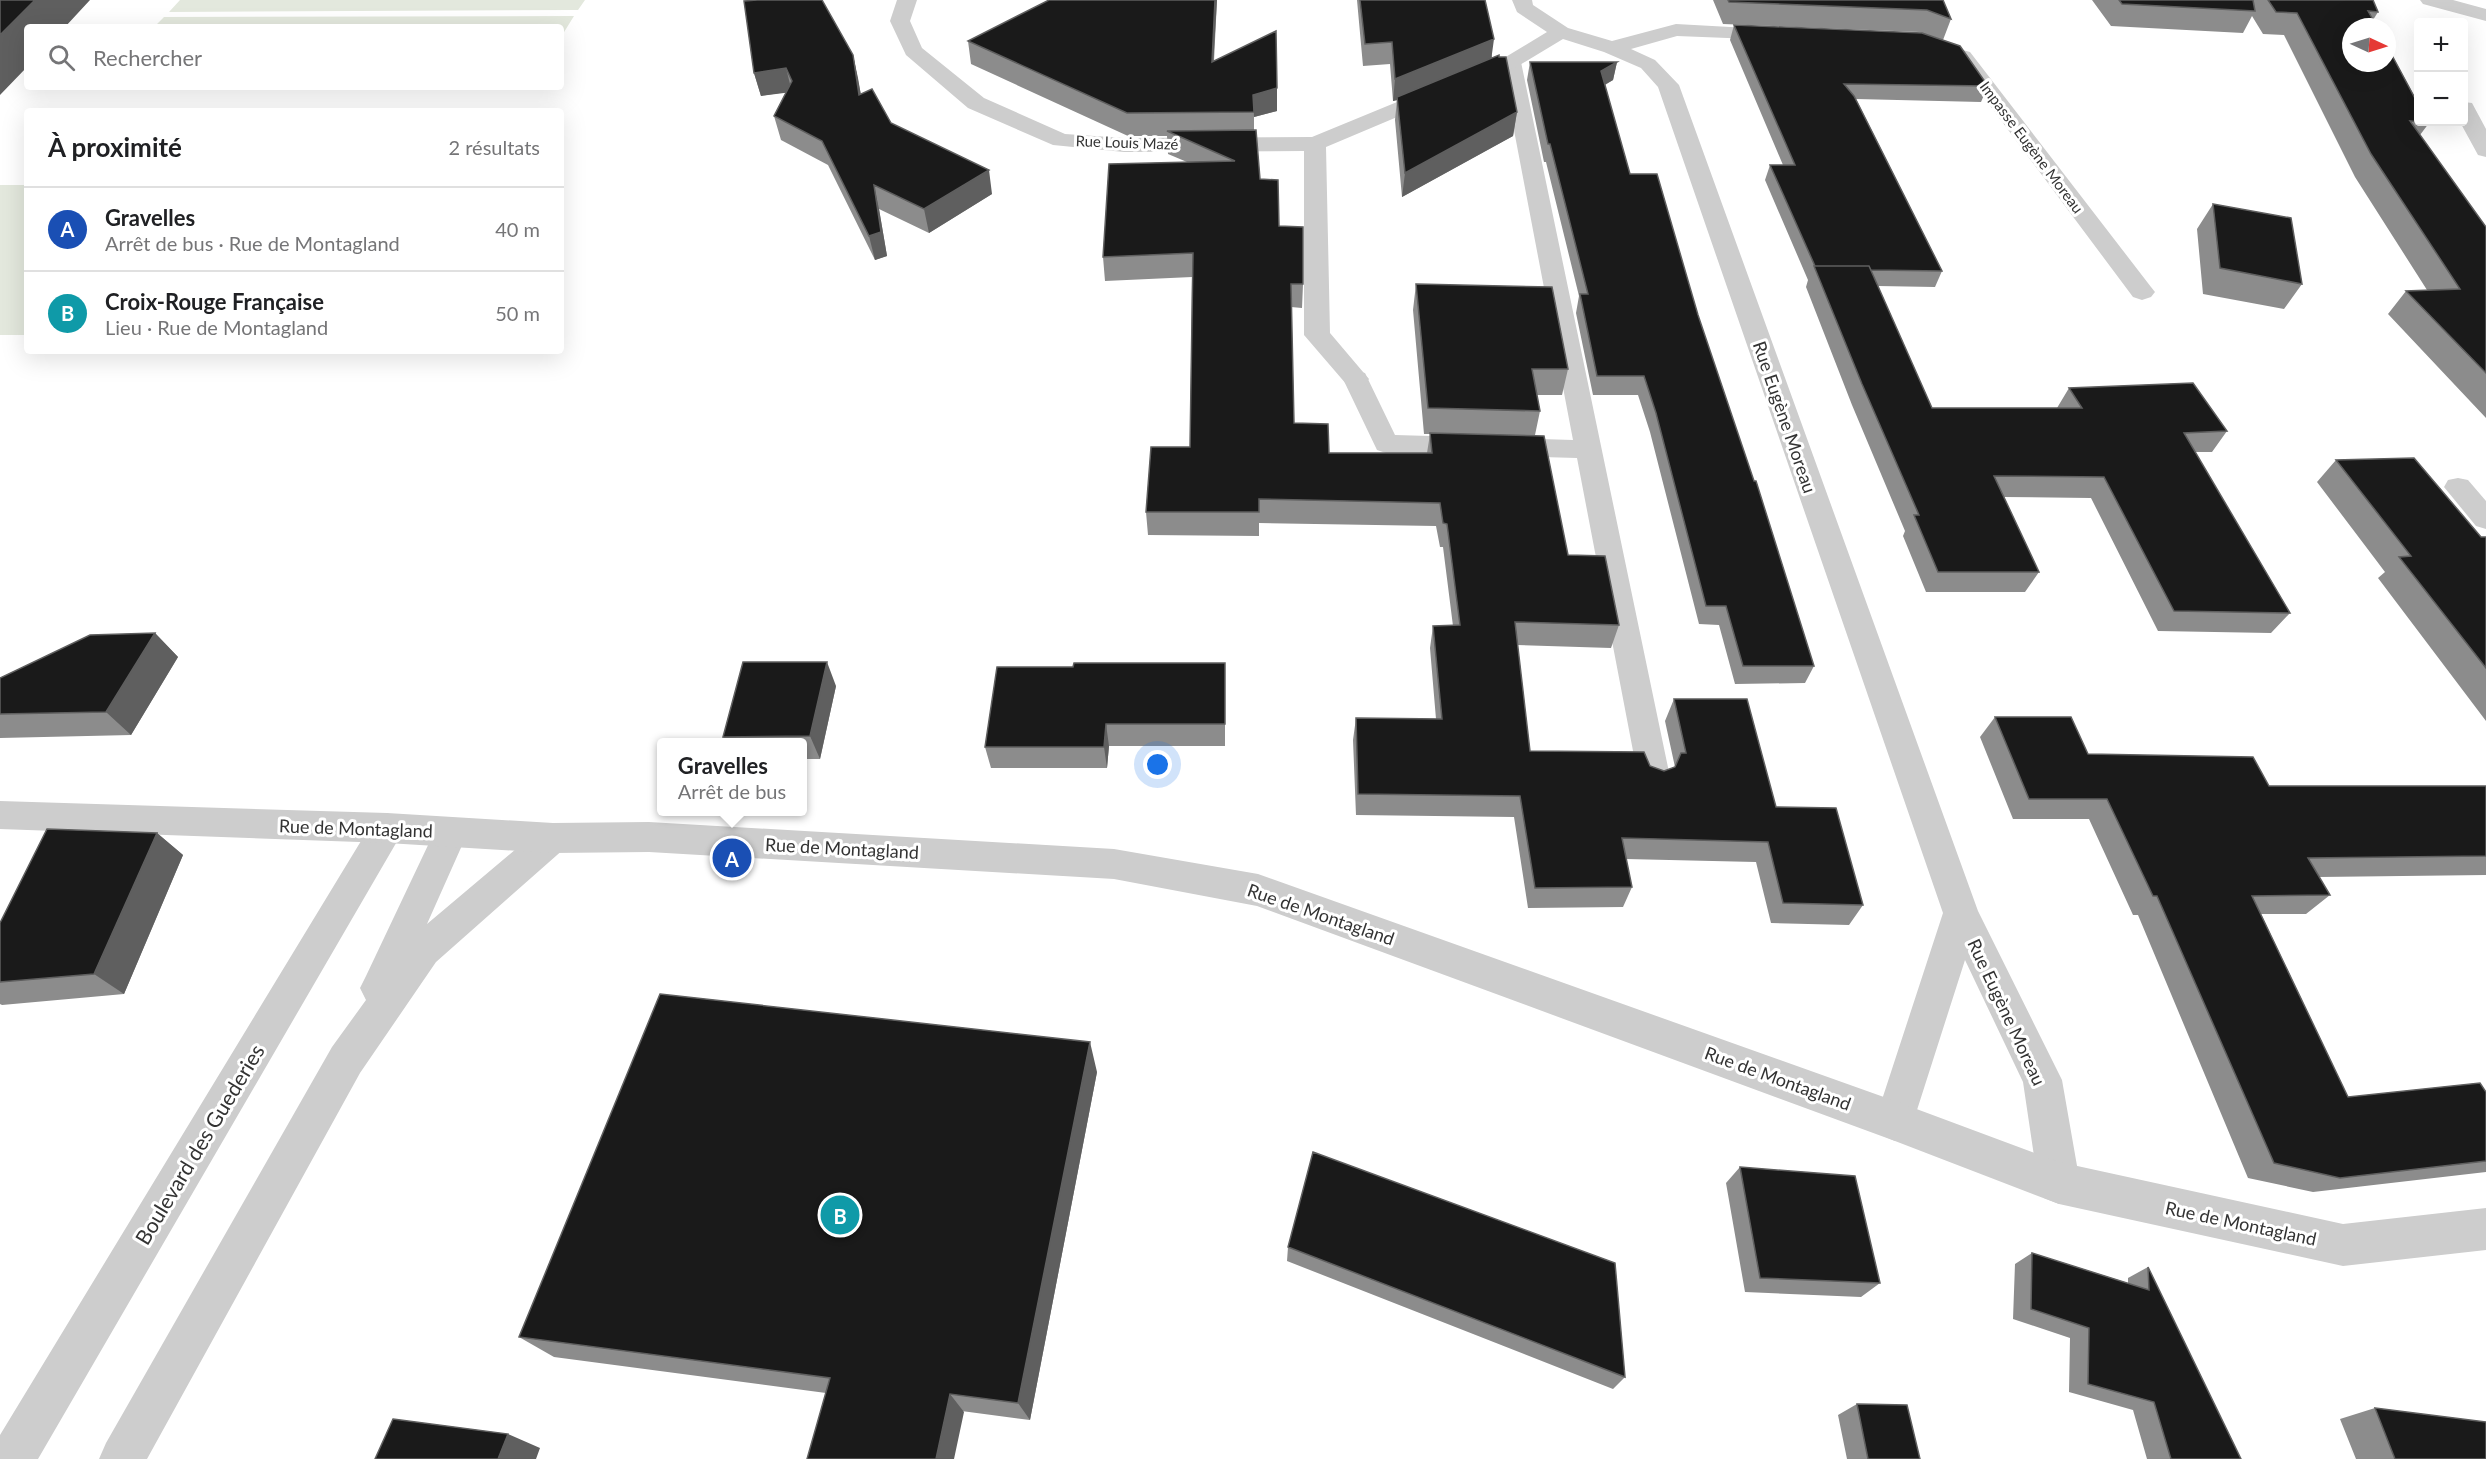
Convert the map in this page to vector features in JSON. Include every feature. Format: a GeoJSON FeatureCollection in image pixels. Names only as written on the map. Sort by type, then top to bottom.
{"type":"FeatureCollection","features":[{"type":"Feature","properties":{"kind":"street","name":"Rue Louis Mazé"},"geometry":{"type":"LineString","coordinates":[[907,0],[900,21],[913,51],[976,103],[1061,140],[1124,145],[1315,144],[1511,62],[1561,32]]}},
{"type":"Feature","properties":{"kind":"street","name":"Rue Eugène Moreau"},"geometry":{"type":"LineString","coordinates":[[1522,0],[1524,8],[1561,32],[1611,48],[1648,64],[1668,85],[1961,913],[2042,1080],[2059,1183]]}},
{"type":"Feature","properties":{"kind":"street"},"geometry":{"type":"LineString","coordinates":[[2436,18],[2434,1],[2486,15]]}},
{"type":"Feature","properties":{"kind":"street"},"geometry":{"type":"LineString","coordinates":[[1611,48],[1676,30],[1804,35]]}},
{"type":"Feature","properties":{"kind":"street","name":"Impasse Eugène Moreau"},"geometry":{"type":"LineString","coordinates":[[1941,48],[1963,56],[2142,292]]}},
{"type":"Feature","properties":{"kind":"street"},"geometry":{"type":"LineString","coordinates":[[2468,117],[2486,150]]}},
{"type":"Feature","properties":{"kind":"street"},"geometry":{"type":"LineString","coordinates":[[1315,144],[1317,335],[1356,379]]}},
{"type":"Feature","properties":{"kind":"street","name":"Rue de Montagland"},"geometry":{"type":"LineString","coordinates":[[0,815],[387,828],[553,838],[649,837],[1113,864],[1258,890],[1895,1121],[2059,1183],[2343,1245],[2486,1229]]}},
{"type":"Feature","properties":{"kind":"street","name":"Boulevard des Guederies"},"geometry":{"type":"LineString","coordinates":[[12,1459],[387,828]]}},
{"type":"Feature","properties":{"kind":"street"},"geometry":{"type":"LineString","coordinates":[[122,1459],[346,1060],[451,832]]}},
{"type":"Feature","properties":{"kind":"street"},"geometry":{"type":"LineString","coordinates":[[346,1060],[423,950],[553,838]]}},
{"type":"Feature","properties":{"kind":"street","name":"Rue Eugène Moreau"},"geometry":{"type":"LineString","coordinates":[[1895,1121],[1961,913]]}},
{"type":"Feature","properties":{"kind":"lane"},"geometry":{"type":"LineString","coordinates":[[1511,62],[1654,777]]}},
{"type":"Feature","properties":{"kind":"lane"},"geometry":{"type":"LineString","coordinates":[[1356,379],[1386,444],[1590,449]]}},
{"type":"Feature","properties":{"kind":"lane"},"geometry":{"type":"LineString","coordinates":[[2458,487],[2486,519]]}},
{"type":"Feature","properties":{"kind":"shaded area"},"geometry":{"type":"Polygon","coordinates":[[[180,0],[585,0],[578,10],[169,12],[180,0]]]}},
{"type":"Feature","properties":{"kind":"shaded area"},"geometry":{"type":"Polygon","coordinates":[[[574,16],[564,32],[564,24],[157,24],[164,17],[574,16]]]}},
{"type":"Feature","properties":{"kind":"shaded area"},"geometry":{"type":"Polygon","coordinates":[[[0,185],[24,185],[24,335],[0,335],[0,185]]]}},
{"type":"Feature","properties":{"kind":"building"},"geometry":{"type":"Polygon","coordinates":[[[0,0],[35,0],[0,35],[0,0]]]}},
{"type":"Feature","properties":{"kind":"building"},"geometry":{"type":"Polygon","coordinates":[[[822,0],[853,55],[859,95],[872,89],[891,123],[989,170],[924,209],[874,185],[881,232],[869,236],[822,141],[774,116],[792,81],[786,68],[754,73],[744,1],[822,0]]]}},
{"type":"Feature","properties":{"kind":"building"},"geometry":{"type":"Polygon","coordinates":[[[1049,0],[1215,0],[1212,62],[1276,31],[1277,88],[1253,95],[1254,112],[1127,113],[968,41],[1049,0]]]}},
{"type":"Feature","properties":{"kind":"building"},"geometry":{"type":"Polygon","coordinates":[[[1360,0],[1485,0],[1494,39],[1395,79],[1392,42],[1365,44],[1360,0]]]}},
{"type":"Feature","properties":{"kind":"building"},"geometry":{"type":"Polygon","coordinates":[[[1728,0],[1943,0],[1951,19],[1927,10],[1729,2],[1728,0]]]}},
{"type":"Feature","properties":{"kind":"building"},"geometry":{"type":"Polygon","coordinates":[[[2119,0],[2253,0],[2255,11],[2122,4],[2119,0]]]}},
{"type":"Feature","properties":{"kind":"building"},"geometry":{"type":"Polygon","coordinates":[[[2268,0],[2373,0],[2378,12],[2368,11],[2372,18],[2342,18],[2342,72],[2396,72],[2396,63],[2414,97],[2414,122],[2410,121],[2486,227],[2486,373],[2406,291],[2460,289],[2371,154],[2297,13],[2276,12],[2268,0]]]}},
{"type":"Feature","properties":{"kind":"building"},"geometry":{"type":"Polygon","coordinates":[[[1734,25],[1922,33],[1960,46],[1988,86],[1844,84],[1854,96],[1942,271],[1871,270],[1869,266],[1815,266],[1770,165],[1795,165],[1734,25]]]}},
{"type":"Feature","properties":{"kind":"building"},"geometry":{"type":"Polygon","coordinates":[[[1499,55],[1499,57],[1506,57],[1517,112],[1405,173],[1397,97],[1499,55]]]}},
{"type":"Feature","properties":{"kind":"building"},"geometry":{"type":"Polygon","coordinates":[[[1530,62],[1617,62],[1601,71],[1630,174],[1657,174],[1698,315],[1754,481],[1756,481],[1814,666],[1743,666],[1726,606],[1706,606],[1656,413],[1644,376],[1597,376],[1580,294],[1588,294],[1550,144],[1548,144],[1530,62]]]}},
{"type":"Feature","properties":{"kind":"building"},"geometry":{"type":"Polygon","coordinates":[[[1256,130],[1260,179],[1278,180],[1279,226],[1303,227],[1303,284],[1291,284],[1294,423],[1328,424],[1329,453],[1432,453],[1430,433],[1544,436],[1568,555],[1605,556],[1619,625],[1515,622],[1530,751],[1644,752],[1650,766],[1664,771],[1675,767],[1681,753],[1686,753],[1674,699],[1747,699],[1776,807],[1836,808],[1863,905],[1783,903],[1768,842],[1622,838],[1632,887],[1535,888],[1520,796],[1358,794],[1356,718],[1442,719],[1433,626],[1460,625],[1447,524],[1443,523],[1440,503],[1259,499],[1259,512],[1146,512],[1151,447],[1190,447],[1193,253],[1103,257],[1109,164],[1235,161],[1167,131],[1256,130]]]}},
{"type":"Feature","properties":{"kind":"building"},"geometry":{"type":"Polygon","coordinates":[[[2213,204],[2291,218],[2302,284],[2220,268],[2213,204]]]}},
{"type":"Feature","properties":{"kind":"building"},"geometry":{"type":"Polygon","coordinates":[[[1814,266],[1869,266],[1932,408],[2082,408],[2069,388],[2193,383],[2227,431],[2184,433],[2290,613],[2174,611],[2104,477],[1994,476],[2039,572],[1938,572],[1914,515],[1919,515],[1814,266]]]}},
{"type":"Feature","properties":{"kind":"building"},"geometry":{"type":"Polygon","coordinates":[[[1416,284],[1552,287],[1568,369],[1532,369],[1540,411],[1428,408],[1416,284]]]}},
{"type":"Feature","properties":{"kind":"building"},"geometry":{"type":"Polygon","coordinates":[[[2414,458],[2481,537],[2486,537],[2486,668],[2399,557],[2411,556],[2336,460],[2414,458]]]}},
{"type":"Feature","properties":{"kind":"building"},"geometry":{"type":"Polygon","coordinates":[[[155,633],[106,712],[0,714],[0,678],[90,635],[155,633]]]}},
{"type":"Feature","properties":{"kind":"building"},"geometry":{"type":"Polygon","coordinates":[[[743,662],[827,662],[810,736],[723,737],[743,662]]]}},
{"type":"Feature","properties":{"kind":"building"},"geometry":{"type":"Polygon","coordinates":[[[1074,663],[1225,663],[1225,724],[1106,724],[1104,747],[985,747],[997,667],[1073,667],[1074,663]]]}},
{"type":"Feature","properties":{"kind":"building"},"geometry":{"type":"Polygon","coordinates":[[[1995,717],[2071,717],[2088,754],[2253,757],[2269,786],[2486,786],[2486,856],[2308,858],[2330,895],[2252,896],[2348,1097],[2480,1083],[2486,1092],[2486,1161],[2340,1178],[2274,1163],[2157,896],[2153,896],[2107,799],[2029,799],[1995,717]]]}},
{"type":"Feature","properties":{"kind":"building"},"geometry":{"type":"Polygon","coordinates":[[[47,829],[157,833],[94,974],[0,982],[0,923],[47,829]]]}},
{"type":"Feature","properties":{"kind":"building"},"geometry":{"type":"Polygon","coordinates":[[[660,994],[1090,1042],[1018,1403],[950,1394],[936,1459],[807,1459],[830,1378],[519,1337],[660,994]]]}},
{"type":"Feature","properties":{"kind":"building"},"geometry":{"type":"Polygon","coordinates":[[[1313,1152],[1615,1263],[1625,1377],[1288,1247],[1313,1152]]]}},
{"type":"Feature","properties":{"kind":"building"},"geometry":{"type":"Polygon","coordinates":[[[1740,1167],[1855,1176],[1880,1283],[1760,1278],[1740,1167]]]}},
{"type":"Feature","properties":{"kind":"building"},"geometry":{"type":"Polygon","coordinates":[[[2032,1253],[2149,1290],[2148,1267],[2241,1459],[2171,1459],[2154,1402],[2088,1384],[2089,1328],[2031,1309],[2032,1253]]]}},
{"type":"Feature","properties":{"kind":"building"},"geometry":{"type":"Polygon","coordinates":[[[1857,1404],[1907,1405],[1920,1459],[1868,1459],[1857,1404]]]}},
{"type":"Feature","properties":{"kind":"building"},"geometry":{"type":"Polygon","coordinates":[[[2375,1408],[2486,1422],[2486,1459],[2395,1459],[2375,1408]]]}},
{"type":"Feature","properties":{"kind":"building"},"geometry":{"type":"Polygon","coordinates":[[[393,1419],[508,1434],[498,1459],[375,1459],[393,1419]]]}},
{"type":"Feature","properties":{"kind":"place","name":"Gravelles"},"geometry":{"type":"Point","coordinates":[732,858]}},
{"type":"Feature","properties":{"kind":"place","name":"Croix-Rouge Française"},"geometry":{"type":"Point","coordinates":[840,1215]}}]}
